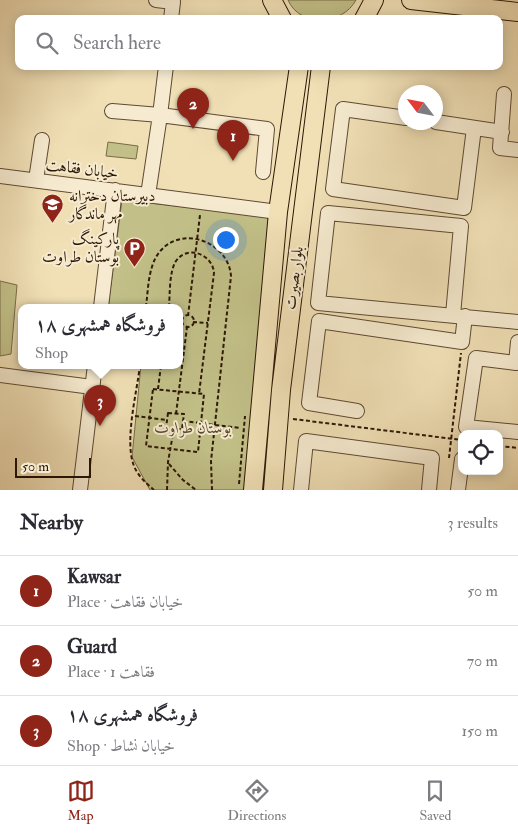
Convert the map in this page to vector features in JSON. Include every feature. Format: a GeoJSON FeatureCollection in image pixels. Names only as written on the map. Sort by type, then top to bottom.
{"type":"FeatureCollection","features":[{"type":"Feature","properties":{"kind":"main road"},"geometry":{"type":"LineString","coordinates":[[272,0],[280,15]]}},
{"type":"Feature","properties":{"kind":"main road"},"geometry":{"type":"LineString","coordinates":[[366,15],[374,0]]}},
{"type":"Feature","properties":{"kind":"main road"},"geometry":{"type":"LineString","coordinates":[[411,0],[518,12]]}},
{"type":"Feature","properties":{"kind":"main road","name":"بلوار بصیرت"},"geometry":{"type":"LineString","coordinates":[[253,490],[278,212],[297,70]]}},
{"type":"Feature","properties":{"kind":"main road","name":"بلوار بصیرت"},"geometry":{"type":"LineString","coordinates":[[273,490],[278,417],[320,70]]}},
{"type":"Feature","properties":{"kind":"main road"},"geometry":{"type":"LineString","coordinates":[[278,212],[302,216]]}},
{"type":"Feature","properties":{"kind":"street"},"geometry":{"type":"LineString","coordinates":[[156,0],[173,2],[171,15]]}},
{"type":"Feature","properties":{"kind":"street"},"geometry":{"type":"LineString","coordinates":[[148,195],[166,70]]}},
{"type":"Feature","properties":{"kind":"street"},"geometry":{"type":"LineString","coordinates":[[504,94],[500,148],[518,150]]}},
{"type":"Feature","properties":{"kind":"street"},"geometry":{"type":"LineString","coordinates":[[398,117],[343,109],[333,189],[464,208],[474,128]]}},
{"type":"Feature","properties":{"kind":"street"},"geometry":{"type":"LineString","coordinates":[[112,111],[191,118],[267,129],[263,172]]}},
{"type":"Feature","properties":{"kind":"street"},"geometry":{"type":"LineString","coordinates":[[443,123],[502,132]]}},
{"type":"Feature","properties":{"kind":"street"},"geometry":{"type":"LineString","coordinates":[[36,180],[42,140]]}},
{"type":"Feature","properties":{"kind":"street","name":"خیابان فقاهت"},"geometry":{"type":"LineString","coordinates":[[0,176],[278,212]]}},
{"type":"Feature","properties":{"kind":"street"},"geometry":{"type":"LineString","coordinates":[[101,304],[115,190]]}},
{"type":"Feature","properties":{"kind":"street"},"geometry":{"type":"LineString","coordinates":[[357,411],[308,403],[318,321],[462,342],[459,315],[461,226],[328,213],[318,303],[459,315],[518,322]]}},
{"type":"Feature","properties":{"kind":"street"},"geometry":{"type":"LineString","coordinates":[[518,342],[516,363],[476,358],[466,427],[518,432]]}},
{"type":"Feature","properties":{"kind":"street"},"geometry":{"type":"LineString","coordinates":[[80,490],[94,369]]}},
{"type":"Feature","properties":{"kind":"street"},"geometry":{"type":"LineString","coordinates":[[0,375],[92,387]]}},
{"type":"Feature","properties":{"kind":"street"},"geometry":{"type":"LineString","coordinates":[[301,490],[306,441],[432,458],[429,490]]}},
{"type":"Feature","properties":{"kind":"street"},"geometry":{"type":"LineString","coordinates":[[455,462],[458,490]]}},
{"type":"Feature","properties":{"kind":"path"},"geometry":{"type":"LineString","coordinates":[[188,316],[202,202]]}},
{"type":"Feature","properties":{"kind":"path"},"geometry":{"type":"LineString","coordinates":[[146,304],[151,271],[157,256],[176,240],[197,238],[218,250],[228,262],[230,269],[211,461],[212,490]]}},
{"type":"Feature","properties":{"kind":"path"},"geometry":{"type":"LineString","coordinates":[[169,304],[176,261],[182,255],[196,253],[208,259],[214,269],[199,394]]}},
{"type":"Feature","properties":{"kind":"path"},"geometry":{"type":"LineString","coordinates":[[183,315],[194,316],[192,328],[183,326]]}},
{"type":"Feature","properties":{"kind":"path"},"geometry":{"type":"LineString","coordinates":[[193,322],[208,323]]}},
{"type":"Feature","properties":{"kind":"path"},"geometry":{"type":"LineString","coordinates":[[183,355],[187,327]]}},
{"type":"Feature","properties":{"kind":"path"},"geometry":{"type":"LineString","coordinates":[[455,462],[452,439],[462,342]]}},
{"type":"Feature","properties":{"kind":"path"},"geometry":{"type":"LineString","coordinates":[[140,369],[134,416],[132,458],[140,476],[154,490]]}},
{"type":"Feature","properties":{"kind":"path"},"geometry":{"type":"LineString","coordinates":[[158,389],[161,369]]}},
{"type":"Feature","properties":{"kind":"path"},"geometry":{"type":"LineString","coordinates":[[176,414],[181,369]]}},
{"type":"Feature","properties":{"kind":"path"},"geometry":{"type":"LineString","coordinates":[[153,389],[199,394],[204,394],[198,452],[146,446],[153,389]]}},
{"type":"Feature","properties":{"kind":"path"},"geometry":{"type":"LineString","coordinates":[[239,490],[240,456],[246,409]]}},
{"type":"Feature","properties":{"kind":"path"},"geometry":{"type":"LineString","coordinates":[[168,413],[176,414],[184,414],[182,429],[166,428],[168,413]]}},
{"type":"Feature","properties":{"kind":"path"},"geometry":{"type":"LineString","coordinates":[[134,416],[167,420]]}},
{"type":"Feature","properties":{"kind":"path"},"geometry":{"type":"LineString","coordinates":[[278,417],[458,440]]}},
{"type":"Feature","properties":{"kind":"path"},"geometry":{"type":"LineString","coordinates":[[183,421],[240,428]]}},
{"type":"Feature","properties":{"kind":"path"},"geometry":{"type":"LineString","coordinates":[[167,490],[168,462],[174,428]]}},
{"type":"Feature","properties":{"kind":"path"},"geometry":{"type":"LineString","coordinates":[[503,446],[518,448]]}},
{"type":"Feature","properties":{"kind":"path"},"geometry":{"type":"LineString","coordinates":[[168,462],[179,476],[196,490]]}},
{"type":"Feature","properties":{"kind":"green space"},"geometry":{"type":"Polygon","coordinates":[[[288,0],[356,0],[350,8],[340,15],[302,15],[294,9],[288,0]]]}},
{"type":"Feature","properties":{"kind":"green space"},"geometry":{"type":"Polygon","coordinates":[[[108,142],[138,146],[136,159],[106,156],[108,142]]]}},
{"type":"Feature","properties":{"kind":"green space","name":"بوستان طراوت"},"geometry":{"type":"Polygon","coordinates":[[[122,200],[275,217],[248,490],[150,490],[132,457],[141,369],[183,369],[183,304],[108,304],[122,200]]]}},
{"type":"Feature","properties":{"kind":"green space"},"geometry":{"type":"Polygon","coordinates":[[[0,281],[17,285],[11,354],[0,356],[0,281]]]}},
{"type":"Feature","properties":{"kind":"place","name":"Guard"},"geometry":{"type":"Point","coordinates":[193,129]}},
{"type":"Feature","properties":{"kind":"place","name":"Kawsar"},"geometry":{"type":"Point","coordinates":[233,161]}},
{"type":"Feature","properties":{"kind":"place","name":"دبیرستان دخترانه مهر ماندگار"},"geometry":{"type":"Point","coordinates":[53,224]}},
{"type":"Feature","properties":{"kind":"place","name":"پارکینگ بوستان طراوت"},"geometry":{"type":"Point","coordinates":[135,267]}},
{"type":"Feature","properties":{"kind":"place","name":"فروشگاه همشهری ۱۸"},"geometry":{"type":"Point","coordinates":[100,426]}}]}
